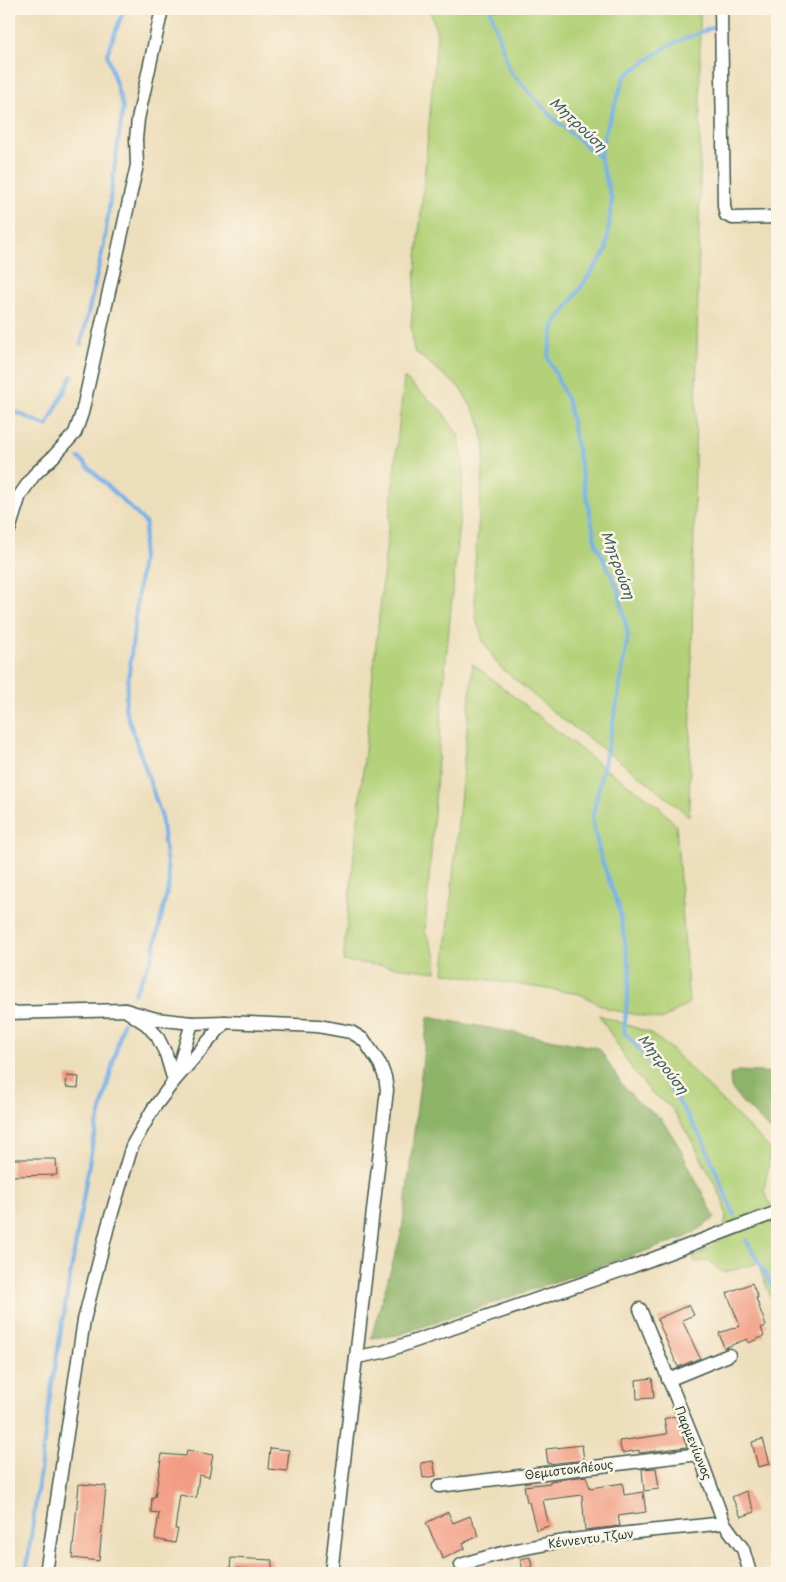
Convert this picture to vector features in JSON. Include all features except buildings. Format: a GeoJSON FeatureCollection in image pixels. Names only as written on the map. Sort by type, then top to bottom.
{"type":"FeatureCollection","features":[{"type":"Feature","properties":{"kind":"street"},"geometry":{"type":"LineString","coordinates":[[9,530],[20,495],[34,475],[75,432],[82,413],[137,165],[136,138],[138,119],[162,9]]}},
{"type":"Feature","properties":{"kind":"street"},"geometry":{"type":"LineString","coordinates":[[721,9],[724,206],[726,215],[734,218],[777,217]]}},
{"type":"Feature","properties":{"kind":"street"},"geometry":{"type":"LineString","coordinates":[[125,1010],[146,1024],[157,1036],[166,1054],[174,1081]]}},
{"type":"Feature","properties":{"kind":"street"},"geometry":{"type":"LineString","coordinates":[[9,1013],[125,1010],[156,1019],[192,1023],[225,1022],[318,1026],[351,1032],[364,1040],[382,1070],[387,1090],[331,1573]]}},
{"type":"Feature","properties":{"kind":"street"},"geometry":{"type":"LineString","coordinates":[[46,1573],[84,1320],[108,1226],[132,1146],[153,1109],[174,1081],[225,1022]]}},
{"type":"Feature","properties":{"kind":"street"},"geometry":{"type":"LineString","coordinates":[[174,1081],[192,1023]]}},
{"type":"Feature","properties":{"kind":"street"},"geometry":{"type":"LineString","coordinates":[[357,1356],[382,1352],[612,1273],[777,1212]]}},
{"type":"Feature","properties":{"kind":"street","name":"Παρμενίωνος"},"geometry":{"type":"LineString","coordinates":[[640,1310],[699,1454],[724,1523],[743,1549],[750,1573]]}},
{"type":"Feature","properties":{"kind":"street"},"geometry":{"type":"LineString","coordinates":[[668,1380],[729,1356]]}},
{"type":"Feature","properties":{"kind":"street","name":"Θεμιστοκλέους"},"geometry":{"type":"LineString","coordinates":[[438,1486],[699,1454]]}},
{"type":"Feature","properties":{"kind":"street","name":"Κέννεντυ Τζων"},"geometry":{"type":"LineString","coordinates":[[461,1565],[501,1552],[554,1543],[724,1523]]}},
{"type":"Feature","properties":{"kind":"green space"},"geometry":{"type":"Polygon","coordinates":[[[430,9],[700,9],[700,172],[689,816],[645,780],[557,715],[498,665],[483,641],[476,619],[474,575],[485,446],[479,419],[459,387],[414,351],[411,325],[437,34],[430,9]]]}},
{"type":"Feature","properties":{"kind":"green space"},"geometry":{"type":"Polygon","coordinates":[[[404,378],[442,411],[459,436],[464,471],[444,682],[425,931],[436,956],[436,972],[343,961],[404,378]]]}},
{"type":"Feature","properties":{"kind":"green space"},"geometry":{"type":"Polygon","coordinates":[[[473,664],[604,768],[655,803],[676,825],[689,1003],[662,1020],[608,1009],[580,994],[444,973],[473,664]]]}},
{"type":"Feature","properties":{"kind":"green space"},"geometry":{"type":"Polygon","coordinates":[[[599,1015],[648,1032],[669,1047],[771,1150],[764,1191],[775,1214],[777,1234],[777,1315],[758,1263],[722,1273],[710,1261],[695,1262],[693,1257],[709,1249],[724,1234],[726,1215],[722,1198],[672,1108],[650,1091],[634,1072],[599,1015]]]}},
{"type":"Feature","properties":{"kind":"green space"},"geometry":{"type":"Polygon","coordinates":[[[428,1017],[599,1048],[622,1085],[639,1103],[661,1119],[676,1141],[715,1218],[687,1237],[398,1335],[371,1338],[402,1231],[428,1017]]]}},
{"type":"Feature","properties":{"kind":"green space"},"geometry":{"type":"Polygon","coordinates":[[[738,1071],[777,1073],[777,1137],[742,1102],[731,1088],[730,1075],[738,1071]]]}},
{"type":"Feature","properties":{"kind":"waterway"},"geometry":{"type":"LineString","coordinates":[[81,344],[104,244],[123,107],[107,54],[124,9]]}},
{"type":"Feature","properties":{"kind":"waterway","name":"Μητρούση"},"geometry":{"type":"LineString","coordinates":[[490,9],[510,71],[553,118],[600,158],[612,200],[606,251],[554,326],[548,358],[568,402],[596,544],[619,591],[628,636],[616,708],[592,819],[601,858],[619,908],[630,971],[624,1032],[663,1077],[704,1142],[734,1215]]}},
{"type":"Feature","properties":{"kind":"waterway"},"geometry":{"type":"LineString","coordinates":[[600,158],[605,132],[625,76],[669,45],[714,27]]}},
{"type":"Feature","properties":{"kind":"waterway"},"geometry":{"type":"LineString","coordinates":[[9,409],[47,426],[72,376]]}},
{"type":"Feature","properties":{"kind":"waterway"},"geometry":{"type":"LineString","coordinates":[[79,458],[146,523],[125,708],[161,815],[169,883],[152,958],[134,994]]}},
{"type":"Feature","properties":{"kind":"waterway"},"geometry":{"type":"LineString","coordinates":[[26,1573],[51,1390],[92,1146],[123,1023]]}},
{"type":"Feature","properties":{"kind":"waterway","name":"Μητρούση"},"geometry":{"type":"LineString","coordinates":[[746,1240],[777,1294]]}}]}
